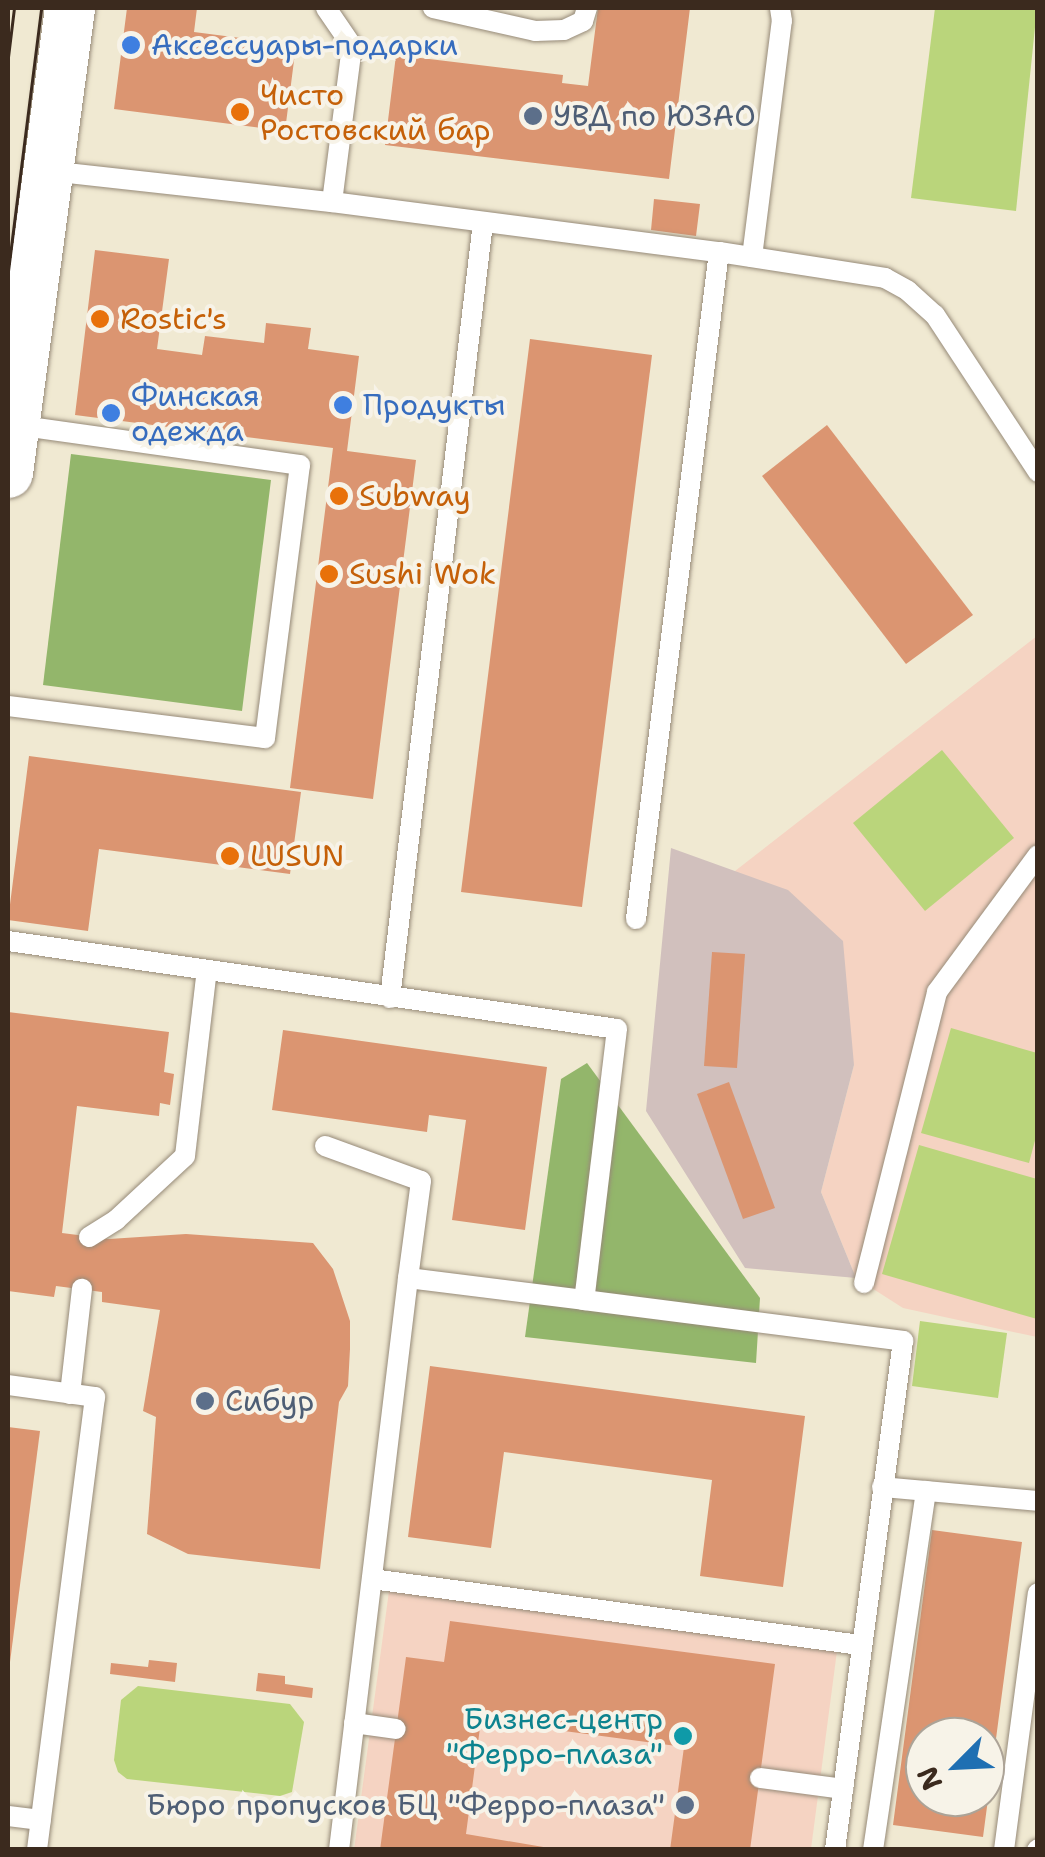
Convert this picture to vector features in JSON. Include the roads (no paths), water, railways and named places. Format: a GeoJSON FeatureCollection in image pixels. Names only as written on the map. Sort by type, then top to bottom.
{"type":"FeatureCollection","features":[{"type":"Feature","properties":{"kind":"street"},"geometry":{"type":"LineString","coordinates":[[11,449],[28,168],[70,8]]}},
{"type":"Feature","properties":{"kind":"lane"},"geometry":{"type":"LineString","coordinates":[[326,8],[352,46],[332,202]]}},
{"type":"Feature","properties":{"kind":"lane"},"geometry":{"type":"LineString","coordinates":[[433,8],[535,31],[564,30],[583,21],[588,8]]}},
{"type":"Feature","properties":{"kind":"lane"},"geometry":{"type":"LineString","coordinates":[[752,258],[782,21],[780,8]]}},
{"type":"Feature","properties":{"kind":"lane"},"geometry":{"type":"LineString","coordinates":[[28,168],[332,202],[719,252],[885,278],[908,290],[936,314],[1038,472]]}},
{"type":"Feature","properties":{"kind":"lane"},"geometry":{"type":"LineString","coordinates":[[390,998],[483,223]]}},
{"type":"Feature","properties":{"kind":"lane"},"geometry":{"type":"LineString","coordinates":[[636,918],[719,252]]}},
{"type":"Feature","properties":{"kind":"lane"},"geometry":{"type":"LineString","coordinates":[[8,706],[265,738],[300,465],[11,449]]}},
{"type":"Feature","properties":{"kind":"lane"},"geometry":{"type":"LineString","coordinates":[[864,1283],[937,992],[1038,855]]}},
{"type":"Feature","properties":{"kind":"lane"},"geometry":{"type":"LineString","coordinates":[[8,941],[617,1029],[584,1300]]}},
{"type":"Feature","properties":{"kind":"lane"},"geometry":{"type":"LineString","coordinates":[[88,1237],[116,1220],[184,1156],[208,970]]}},
{"type":"Feature","properties":{"kind":"lane"},"geometry":{"type":"LineString","coordinates":[[326,1146],[422,1181],[339,1850]]}},
{"type":"Feature","properties":{"kind":"lane"},"geometry":{"type":"LineString","coordinates":[[408,1278],[903,1342],[835,1850]]}},
{"type":"Feature","properties":{"kind":"lane"},"geometry":{"type":"LineString","coordinates":[[70,1394],[82,1289]]}},
{"type":"Feature","properties":{"kind":"lane"},"geometry":{"type":"LineString","coordinates":[[8,1385],[95,1397],[38,1850]]}},
{"type":"Feature","properties":{"kind":"lane"},"geometry":{"type":"LineString","coordinates":[[882,1486],[1038,1501]]}},
{"type":"Feature","properties":{"kind":"lane"},"geometry":{"type":"LineString","coordinates":[[873,1850],[926,1492]]}},
{"type":"Feature","properties":{"kind":"lane"},"geometry":{"type":"LineString","coordinates":[[372,1579],[862,1645]]}},
{"type":"Feature","properties":{"kind":"lane"},"geometry":{"type":"LineString","coordinates":[[1004,1850],[1038,1593]]}},
{"type":"Feature","properties":{"kind":"lane"},"geometry":{"type":"LineString","coordinates":[[354,1724],[396,1729]]}},
{"type":"Feature","properties":{"kind":"lane"},"geometry":{"type":"LineString","coordinates":[[760,1778],[843,1789]]}},
{"type":"Feature","properties":{"kind":"lane"},"geometry":{"type":"LineString","coordinates":[[8,1816],[41,1820]]}},
{"type":"Feature","properties":{"kind":"tram line"},"geometry":{"type":"LineString","coordinates":[[8,57],[14,8]]}},
{"type":"Feature","properties":{"kind":"tram line"},"geometry":{"type":"LineString","coordinates":[[8,271],[41,8]]}},
{"type":"Feature","properties":{"kind":"place","name":"Аксессуары-подарки"},"geometry":{"type":"Point","coordinates":[131,45]}},
{"type":"Feature","properties":{"kind":"place","name":"Чисто Ростовский бар"},"geometry":{"type":"Point","coordinates":[240,112]}},
{"type":"Feature","properties":{"kind":"place","name":"УВД по ЮЗАО"},"geometry":{"type":"Point","coordinates":[533,116]}},
{"type":"Feature","properties":{"kind":"place","name":"Rostic's"},"geometry":{"type":"Point","coordinates":[100,319]}},
{"type":"Feature","properties":{"kind":"place","name":"Продукты"},"geometry":{"type":"Point","coordinates":[343,405]}},
{"type":"Feature","properties":{"kind":"place","name":"Финская одежда"},"geometry":{"type":"Point","coordinates":[111,413]}},
{"type":"Feature","properties":{"kind":"place","name":"Subway"},"geometry":{"type":"Point","coordinates":[339,496]}},
{"type":"Feature","properties":{"kind":"place","name":"Sushi Wok"},"geometry":{"type":"Point","coordinates":[329,574]}},
{"type":"Feature","properties":{"kind":"place","name":"LUSUN"},"geometry":{"type":"Point","coordinates":[230,856]}},
{"type":"Feature","properties":{"kind":"place","name":"Сибур"},"geometry":{"type":"Point","coordinates":[205,1401]}},
{"type":"Feature","properties":{"kind":"place","name":"Бизнес-центр \"Ферро-плаза\""},"geometry":{"type":"Point","coordinates":[683,1736]}},
{"type":"Feature","properties":{"kind":"place","name":"Бюро пропусков БЦ \"Ферро-плаза\""},"geometry":{"type":"Point","coordinates":[685,1805]}}]}
